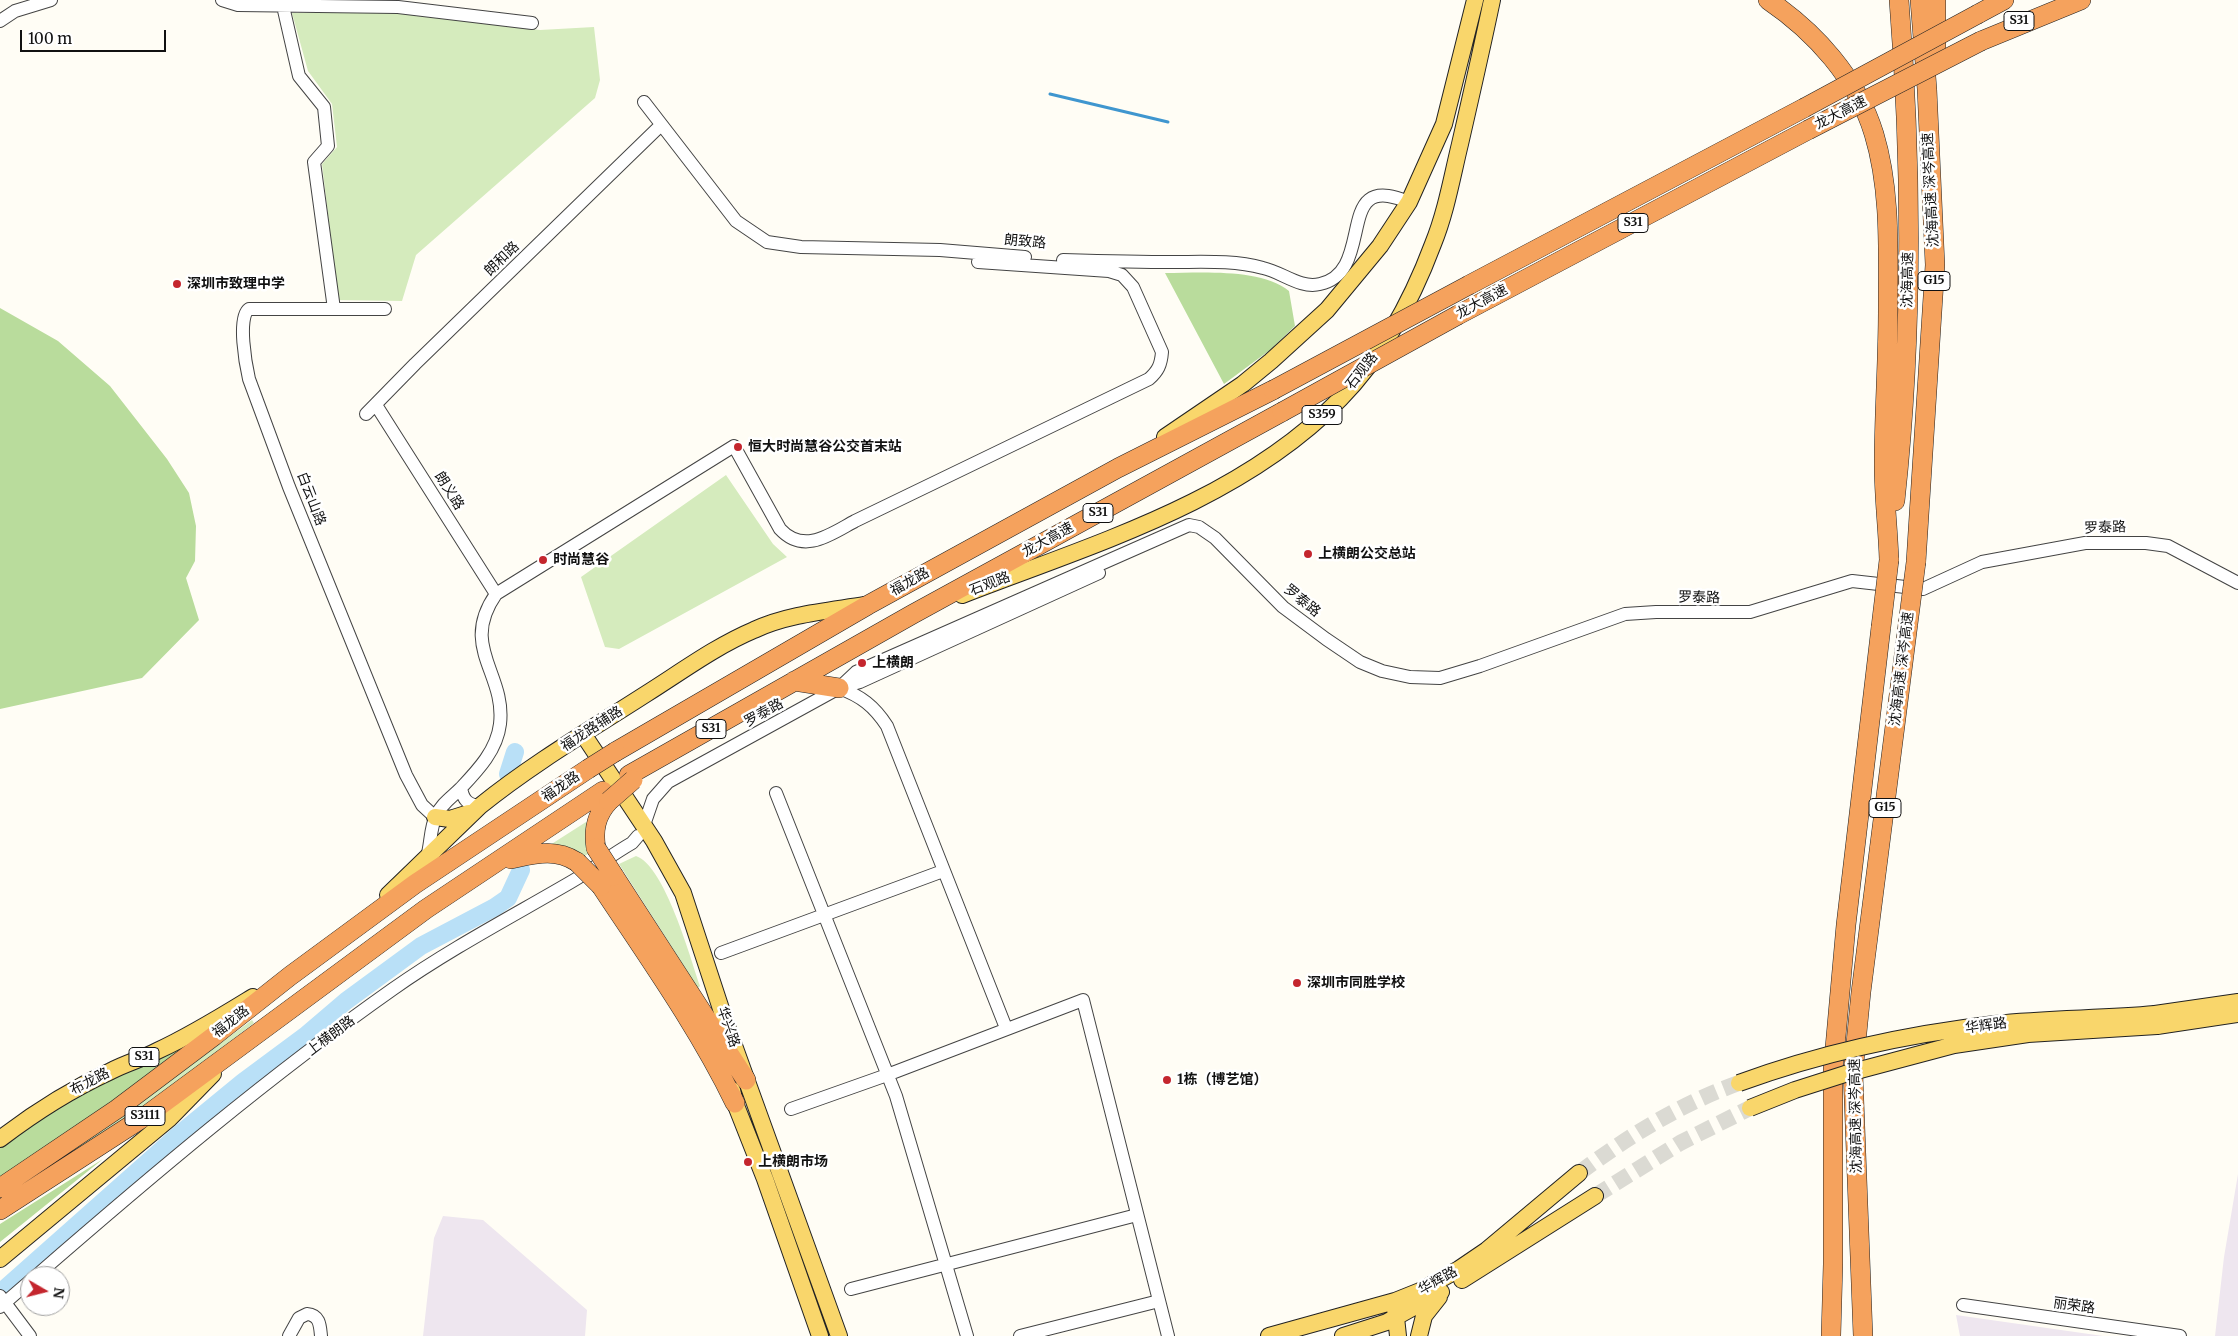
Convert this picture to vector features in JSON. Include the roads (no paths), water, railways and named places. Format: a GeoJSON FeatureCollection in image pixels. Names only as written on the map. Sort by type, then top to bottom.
{"type":"FeatureCollection","features":[{"type":"Feature","properties":{"kind":"highway"},"geometry":{"type":"LineString","coordinates":[[1768,0],[1806,29],[1829,52],[1856,94],[1870,124],[1883,169],[1888,275],[1884,466],[1889,560]]}},
{"type":"Feature","properties":{"kind":"highway","name":"沈海高速"},"geometry":{"type":"LineString","coordinates":[[1889,560],[1903,407],[1908,277],[1906,113],[1899,0]]}},
{"type":"Feature","properties":{"kind":"highway","name":"沈海高速 深岑高速"},"geometry":{"type":"LineString","coordinates":[[1863,1336],[1854,1073],[1861,992],[1916,562],[1935,265],[1927,89],[1920,0]]}},
{"type":"Feature","properties":{"kind":"highway"},"geometry":{"type":"LineString","coordinates":[[1935,265],[1941,209],[1936,0]]}},
{"type":"Feature","properties":{"kind":"highway","name":"龙大高速"},"geometry":{"type":"LineString","coordinates":[[1118,468],[1273,390],[2004,0]]}},
{"type":"Feature","properties":{"kind":"highway","name":"龙大高速"},"geometry":{"type":"LineString","coordinates":[[913,614],[1458,315],[2056,0]]}},
{"type":"Feature","properties":{"kind":"highway"},"geometry":{"type":"LineString","coordinates":[[1981,41],[2081,0]]}},
{"type":"Feature","properties":{"kind":"highway","name":"福龙路"},"geometry":{"type":"LineString","coordinates":[[45,1170],[102,1120],[359,925],[415,884],[588,769],[868,604],[1118,468]]}},
{"type":"Feature","properties":{"kind":"highway","name":"沈海高速 深岑高速"},"geometry":{"type":"LineString","coordinates":[[1831,1336],[1833,1070],[1857,823],[1889,560]]}},
{"type":"Feature","properties":{"kind":"highway","name":"福龙路"},"geometry":{"type":"LineString","coordinates":[[45,1170],[147,1115],[426,909],[606,796],[631,777],[794,681],[913,614]]}},
{"type":"Feature","properties":{"kind":"highway"},"geometry":{"type":"LineString","coordinates":[[794,681],[840,688]]}},
{"type":"Feature","properties":{"kind":"highway"},"geometry":{"type":"LineString","coordinates":[[606,796],[595,825],[596,848],[608,881],[715,1062],[735,1103]]}},
{"type":"Feature","properties":{"kind":"highway"},"geometry":{"type":"LineString","coordinates":[[500,861],[537,853],[555,852],[567,856],[608,881],[722,1040],[746,1080]]}},
{"type":"Feature","properties":{"kind":"highway","name":"S3111"},"geometry":{"type":"LineString","coordinates":[[0,1188],[45,1170]]}},
{"type":"Feature","properties":{"kind":"highway","name":"S3111"},"geometry":{"type":"LineString","coordinates":[[0,1210],[45,1170]]}},
{"type":"Feature","properties":{"kind":"main road"},"geometry":{"type":"LineString","coordinates":[[1118,468],[1243,384],[1327,310],[1380,246],[1410,202],[1444,124],[1475,0]]}},
{"type":"Feature","properties":{"kind":"main road","name":"石观路"},"geometry":{"type":"LineString","coordinates":[[913,614],[1131,530],[1204,496],[1275,454],[1340,399],[1365,369],[1409,301],[1434,242],[1448,194],[1492,0]]}},
{"type":"Feature","properties":{"kind":"main road","name":"福龙路辅路"},"geometry":{"type":"LineString","coordinates":[[359,925],[480,806],[533,766],[689,667],[754,630],[792,618],[868,604]]}},
{"type":"Feature","properties":{"kind":"main road","name":"华兴路"},"geometry":{"type":"LineString","coordinates":[[584,734],[641,831],[674,898],[722,1040],[735,1103],[765,1179],[820,1336]]}},
{"type":"Feature","properties":{"kind":"main road"},"geometry":{"type":"LineString","coordinates":[[435,817],[459,818],[480,806]]}},
{"type":"Feature","properties":{"kind":"main road","name":"华兴路"},"geometry":{"type":"LineString","coordinates":[[641,831],[668,864],[683,893],[746,1080],[840,1336]]}},
{"type":"Feature","properties":{"kind":"main road","name":"布龙路"},"geometry":{"type":"LineString","coordinates":[[0,1139],[27,1118],[63,1096],[111,1070],[156,1052],[290,976]]}},
{"type":"Feature","properties":{"kind":"main road","name":"华辉路"},"geometry":{"type":"LineString","coordinates":[[1740,1083],[1823,1057],[1957,1030],[2016,1022],[2156,1020],[2238,1002]]}},
{"type":"Feature","properties":{"kind":"main road","name":"华辉路"},"geometry":{"type":"LineString","coordinates":[[1750,1108],[1795,1090],[1845,1074],[1954,1045],[2028,1034],[2156,1020],[2238,1014]]}},
{"type":"Feature","properties":{"kind":"main road","name":"S31"},"geometry":{"type":"LineString","coordinates":[[0,1259],[170,1118],[238,1048]]}},
{"type":"Feature","properties":{"kind":"main road","name":"华辉路"},"geometry":{"type":"LineString","coordinates":[[1269,1336],[1399,1310],[1420,1291],[1473,1261],[1579,1173]]}},
{"type":"Feature","properties":{"kind":"main road","name":"华辉路"},"geometry":{"type":"LineString","coordinates":[[1343,1336],[1446,1289],[1515,1248],[1595,1196]]}},
{"type":"Feature","properties":{"kind":"main road"},"geometry":{"type":"LineString","coordinates":[[1419,1336],[1428,1310],[1446,1289]]}},
{"type":"Feature","properties":{"kind":"main road"},"geometry":{"type":"LineString","coordinates":[[1398,1336],[1399,1310]]}},
{"type":"Feature","properties":{"kind":"main road"},"geometry":{"type":"LineString","coordinates":[[1399,1310],[1412,1336]]}},
{"type":"Feature","properties":{"kind":"street"},"geometry":{"type":"LineString","coordinates":[[0,22],[15,11],[51,0]]}},
{"type":"Feature","properties":{"kind":"street"},"geometry":{"type":"LineString","coordinates":[[227,1],[283,6],[398,7],[532,23]]}},
{"type":"Feature","properties":{"kind":"street"},"geometry":{"type":"LineString","coordinates":[[283,6],[299,76],[324,107],[328,146],[314,162],[334,309]]}},
{"type":"Feature","properties":{"kind":"street","name":"朗致路"},"geometry":{"type":"LineString","coordinates":[[644,102],[660,126],[736,221],[767,242],[785,246],[940,250],[1062,260],[1229,262],[1276,271],[1301,283],[1316,285],[1329,281],[1344,266],[1353,247],[1364,208],[1369,200],[1383,196],[1410,202]]}},
{"type":"Feature","properties":{"kind":"street","name":"朗和路"},"geometry":{"type":"LineString","coordinates":[[366,414],[660,126]]}},
{"type":"Feature","properties":{"kind":"street"},"geometry":{"type":"LineString","coordinates":[[423,863],[429,849],[435,817],[444,803],[461,788],[490,753],[500,725],[498,696],[481,646],[483,617],[496,594],[734,446],[780,529],[786,536],[806,542],[820,540],[855,521],[1148,379],[1156,373],[1162,364],[1162,352],[1133,287],[1122,275],[1110,271],[978,262]]}},
{"type":"Feature","properties":{"kind":"street","name":"白云山路"},"geometry":{"type":"LineString","coordinates":[[385,309],[245,311],[243,328],[246,365],[249,379],[289,487],[406,775],[422,805],[435,817]]}},
{"type":"Feature","properties":{"kind":"street","name":"朗义路"},"geometry":{"type":"LineString","coordinates":[[376,405],[496,594]]}},
{"type":"Feature","properties":{"kind":"street","name":"罗泰路"},"geometry":{"type":"LineString","coordinates":[[641,831],[653,799],[668,782],[840,688],[860,682],[1200,527],[1215,538],[1282,607],[1326,639],[1360,662],[1382,671],[1410,677],[1440,678],[1480,666],[1625,614],[1656,612],[1750,612],[1852,581],[1923,589],[1982,562],[2085,543],[2146,543],[2168,546],[2238,583]]}},
{"type":"Feature","properties":{"kind":"street"},"geometry":{"type":"LineString","coordinates":[[840,688],[856,694],[870,703],[887,726],[1006,1028]]}},
{"type":"Feature","properties":{"kind":"street"},"geometry":{"type":"LineString","coordinates":[[461,788],[465,800],[474,806],[480,806]]}},
{"type":"Feature","properties":{"kind":"street"},"geometry":{"type":"LineString","coordinates":[[776,793],[896,1096],[967,1336]]}},
{"type":"Feature","properties":{"kind":"street","name":"上横朗路"},"geometry":{"type":"LineString","coordinates":[[47,1266],[143,1182],[274,1078],[393,989],[487,929],[572,881],[632,843],[641,831]]}},
{"type":"Feature","properties":{"kind":"street"},"geometry":{"type":"LineString","coordinates":[[722,953],[943,871]]}},
{"type":"Feature","properties":{"kind":"street"},"geometry":{"type":"LineString","coordinates":[[791,1109],[888,1075],[1006,1028],[1083,1000],[1168,1336]]}},
{"type":"Feature","properties":{"kind":"street"},"geometry":{"type":"LineString","coordinates":[[851,1289],[1137,1215]]}},
{"type":"Feature","properties":{"kind":"street"},"geometry":{"type":"LineString","coordinates":[[20,1288],[1,1301],[30,1336]]}},
{"type":"Feature","properties":{"kind":"street"},"geometry":{"type":"LineString","coordinates":[[1020,1336],[1159,1301]]}},
{"type":"Feature","properties":{"kind":"street","name":"丽荣路"},"geometry":{"type":"LineString","coordinates":[[1963,1305],[2180,1336]]}},
{"type":"Feature","properties":{"kind":"street"},"geometry":{"type":"LineString","coordinates":[[289,1336],[299,1318],[307,1314],[317,1318],[320,1323],[321,1336]]}},
{"type":"Feature","properties":{"kind":"waterway"},"geometry":{"type":"LineString","coordinates":[[1050,94],[1168,122]]}},
{"type":"Feature","properties":{"kind":"waterway"},"geometry":{"type":"LineString","coordinates":[[508,774],[515,752]]}},
{"type":"Feature","properties":{"kind":"waterway"},"geometry":{"type":"LineString","coordinates":[[0,1293],[176,1137],[243,1082],[305,1036],[346,1001],[421,946],[495,907],[508,898],[521,870]]}},
{"type":"Feature","properties":{"kind":"tunnel"},"geometry":{"type":"LineString","coordinates":[[1579,1173],[1617,1146],[1656,1122],[1717,1091],[1739,1083]]}},
{"type":"Feature","properties":{"kind":"tunnel"},"geometry":{"type":"LineString","coordinates":[[1595,1196],[1680,1143],[1750,1108]]}},
{"type":"Feature","properties":{"kind":"place","name":"深圳市致理中学"},"geometry":{"type":"Point","coordinates":[177,284]}},
{"type":"Feature","properties":{"kind":"place","name":"恒大时尚慧谷公交首末站"},"geometry":{"type":"Point","coordinates":[738,447]}},
{"type":"Feature","properties":{"kind":"place","name":"上横朗公交总站"},"geometry":{"type":"Point","coordinates":[1308,554]}},
{"type":"Feature","properties":{"kind":"place","name":"时尚慧谷"},"geometry":{"type":"Point","coordinates":[543,560]}},
{"type":"Feature","properties":{"kind":"place","name":"上横朗"},"geometry":{"type":"Point","coordinates":[862,663]}},
{"type":"Feature","properties":{"kind":"place","name":"深圳市同胜学校"},"geometry":{"type":"Point","coordinates":[1297,983]}},
{"type":"Feature","properties":{"kind":"place","name":"1栋（博艺馆）"},"geometry":{"type":"Point","coordinates":[1167,1080]}},
{"type":"Feature","properties":{"kind":"place","name":"上横朗市场"},"geometry":{"type":"Point","coordinates":[748,1162]}}]}
